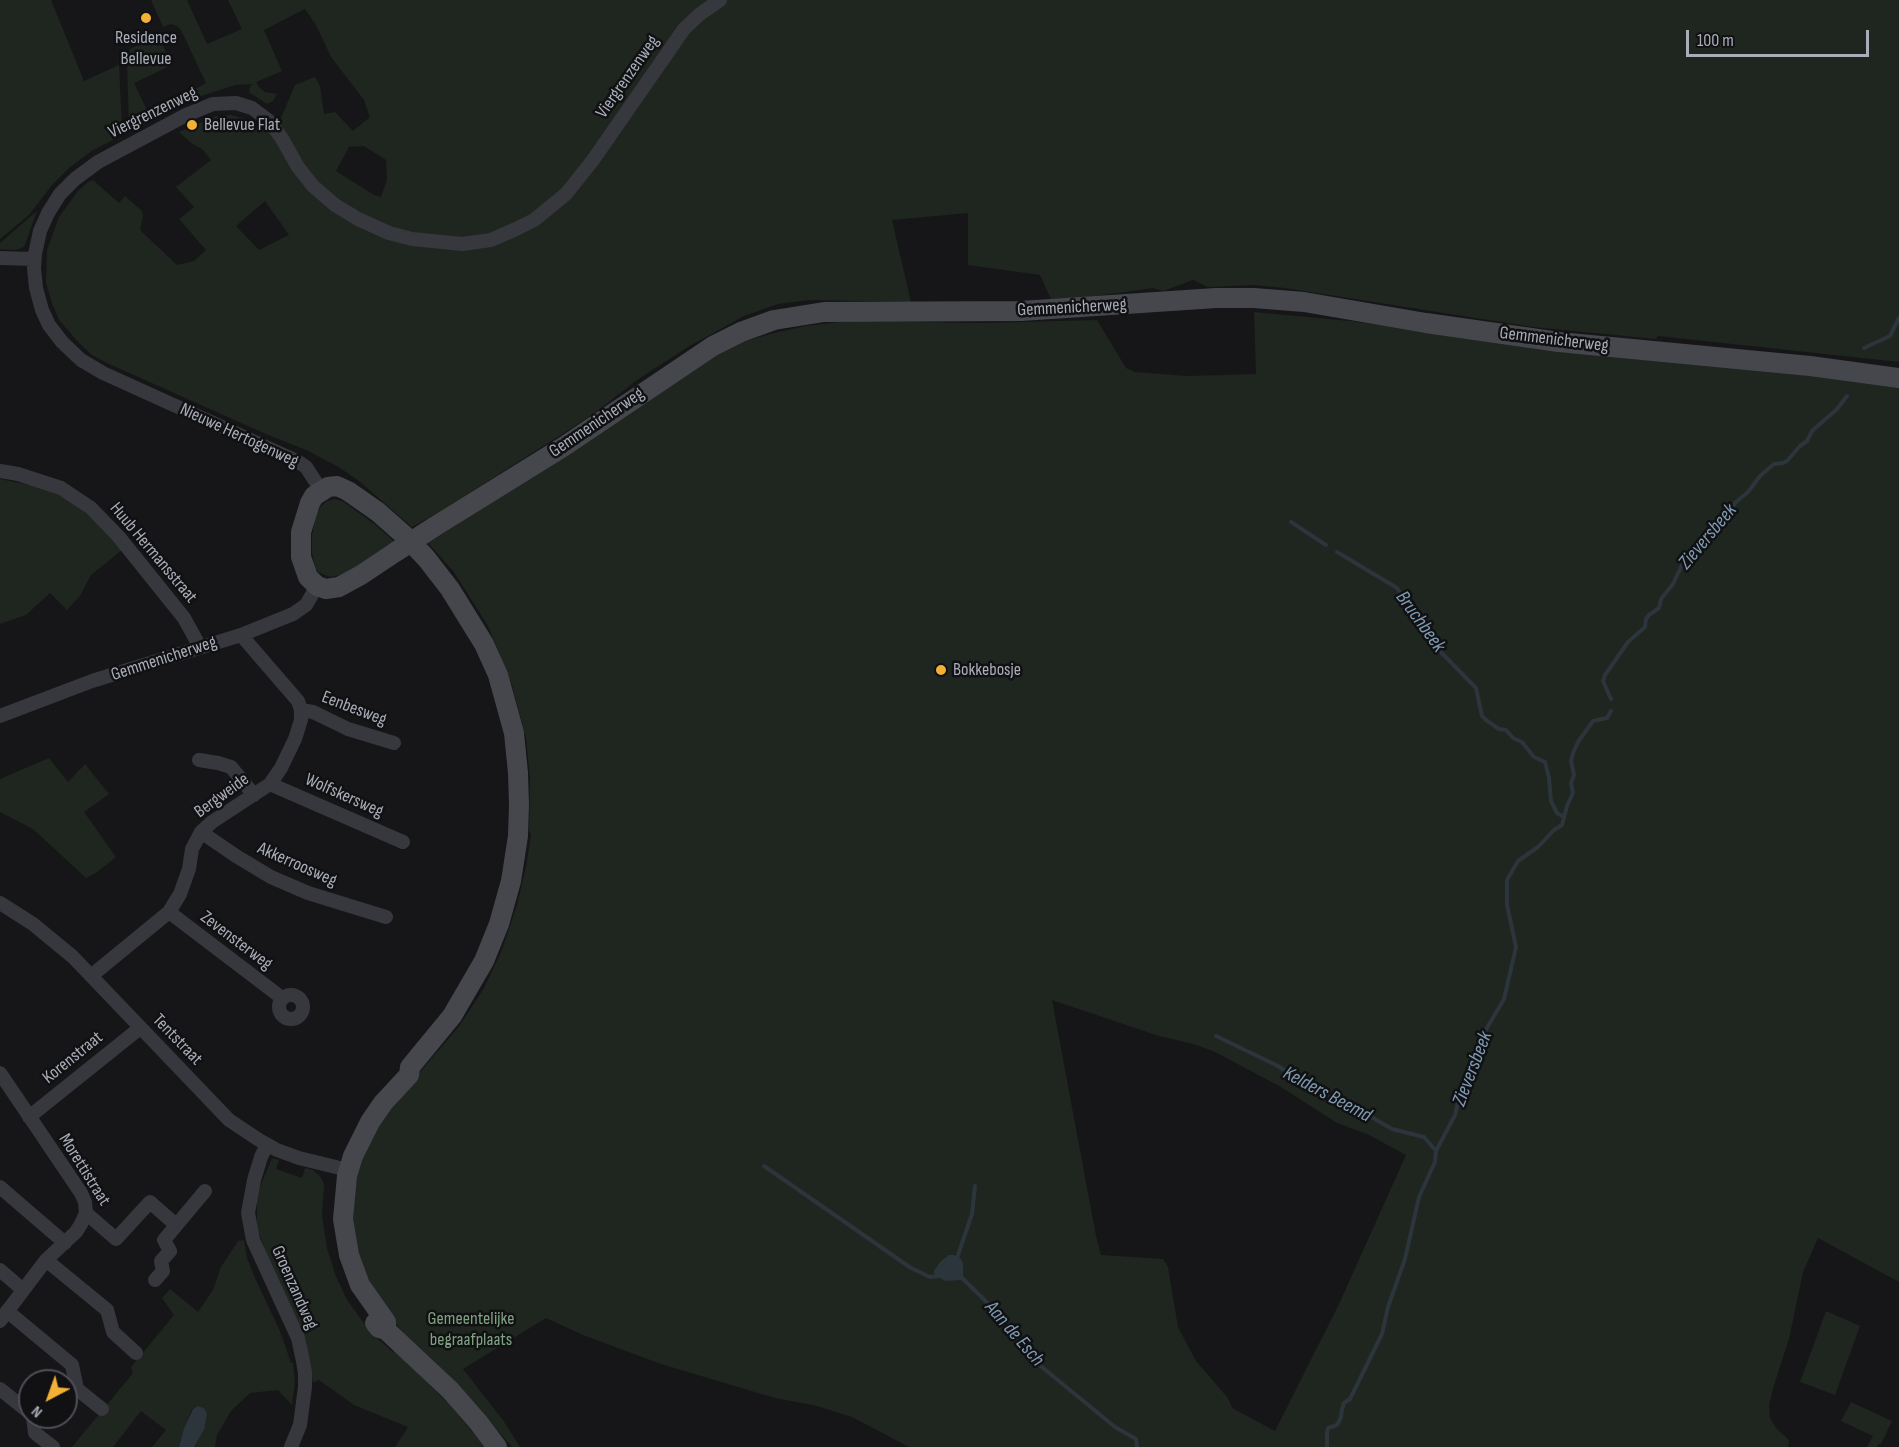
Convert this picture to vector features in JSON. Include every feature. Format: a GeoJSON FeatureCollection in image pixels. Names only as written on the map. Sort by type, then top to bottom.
{"type":"FeatureCollection","features":[{"type":"Feature","properties":{"kind":"main road","name":"Gemmenicherweg"},"geometry":{"type":"LineString","coordinates":[[317,586],[327,589],[339,587],[361,575],[563,447],[713,346],[741,332],[774,320],[824,312],[1021,311],[1216,298],[1272,299],[1559,342],[1777,363],[1899,378]]}},
{"type":"Feature","properties":{"kind":"main road"},"geometry":{"type":"LineString","coordinates":[[317,586],[309,580],[304,568],[301,538],[304,520],[308,505],[314,496],[321,490],[338,486],[364,502],[404,535],[443,579],[468,615],[484,644],[501,684],[514,733],[519,789],[518,836],[513,873],[502,913],[484,961],[460,1004],[437,1035],[410,1067],[403,1068],[360,1115],[347,1136],[342,1168],[346,1245],[356,1277],[369,1300],[386,1322],[386,1330],[450,1390],[497,1447]]}},
{"type":"Feature","properties":{"kind":"street","name":"Viergrenzenweg"},"geometry":{"type":"LineString","coordinates":[[34,259],[40,231],[48,213],[60,194],[75,179],[106,157],[186,115],[203,107],[220,103],[248,106],[264,117],[279,133],[298,167],[313,186],[335,205],[365,223],[398,236],[446,243],[478,242],[503,236],[534,219],[566,194],[589,165],[684,29],[720,0]]}},
{"type":"Feature","properties":{"kind":"street"},"geometry":{"type":"LineString","coordinates":[[0,258],[34,259]]}},
{"type":"Feature","properties":{"kind":"street","name":"Nieuwe Hertogenweg"},"geometry":{"type":"LineString","coordinates":[[34,259],[36,288],[42,310],[58,338],[76,356],[91,367],[117,380],[297,460],[306,467],[321,490]]}},
{"type":"Feature","properties":{"kind":"street","name":"Huub Hermansstraat"},"geometry":{"type":"LineString","coordinates":[[0,471],[18,474],[62,488],[92,508],[119,537],[184,618],[200,646]]}},
{"type":"Feature","properties":{"kind":"street","name":"Gemmenicherweg"},"geometry":{"type":"LineString","coordinates":[[0,716],[92,681],[241,635],[300,610],[306,605],[317,586]]}},
{"type":"Feature","properties":{"kind":"street"},"geometry":{"type":"LineString","coordinates":[[241,635],[298,701],[301,710]]}},
{"type":"Feature","properties":{"kind":"street","name":"Eenbesweg"},"geometry":{"type":"LineString","coordinates":[[301,710],[313,712],[348,729],[394,743]]}},
{"type":"Feature","properties":{"kind":"street","name":"Bergweide"},"geometry":{"type":"LineString","coordinates":[[91,976],[169,912],[180,894],[189,869],[192,849],[201,832],[212,822],[270,784],[281,768],[294,739],[301,720],[301,710]]}},
{"type":"Feature","properties":{"kind":"street"},"geometry":{"type":"LineString","coordinates":[[199,760],[231,767],[254,795]]}},
{"type":"Feature","properties":{"kind":"street","name":"Wolfskersweg"},"geometry":{"type":"LineString","coordinates":[[270,784],[403,842]]}},
{"type":"Feature","properties":{"kind":"street","name":"Akkerroosweg"},"geometry":{"type":"LineString","coordinates":[[201,832],[271,877],[308,893],[386,916]]}},
{"type":"Feature","properties":{"kind":"street","name":"Tentstraat"},"geometry":{"type":"LineString","coordinates":[[0,903],[53,939],[229,1120],[267,1145],[299,1158],[342,1168]]}},
{"type":"Feature","properties":{"kind":"street","name":"Zevensterweg"},"geometry":{"type":"LineString","coordinates":[[169,912],[282,998]]}},
{"type":"Feature","properties":{"kind":"street","name":"Korenstraat"},"geometry":{"type":"LineString","coordinates":[[29,1117],[140,1028]]}},
{"type":"Feature","properties":{"kind":"street","name":"Morettistraat"},"geometry":{"type":"LineString","coordinates":[[0,1073],[81,1192],[86,1213],[116,1239],[150,1202],[176,1225]]}},
{"type":"Feature","properties":{"kind":"street","name":"Groenzandweg"},"geometry":{"type":"LineString","coordinates":[[267,1145],[254,1180],[248,1213],[253,1240],[298,1338],[304,1367],[305,1387],[300,1425],[291,1447]]}},
{"type":"Feature","properties":{"kind":"street"},"geometry":{"type":"LineString","coordinates":[[0,1187],[65,1243]]}},
{"type":"Feature","properties":{"kind":"street"},"geometry":{"type":"LineString","coordinates":[[155,1280],[163,1271],[161,1261],[170,1251],[164,1240],[205,1191]]}},
{"type":"Feature","properties":{"kind":"street"},"geometry":{"type":"LineString","coordinates":[[86,1213],[81,1224],[65,1243],[45,1260],[3,1316],[72,1365],[77,1389],[102,1409]]}},
{"type":"Feature","properties":{"kind":"street"},"geometry":{"type":"LineString","coordinates":[[45,1260],[107,1311],[113,1332],[135,1353]]}},
{"type":"Feature","properties":{"kind":"street"},"geometry":{"type":"LineString","coordinates":[[0,1270],[22,1289]]}},
{"type":"Feature","properties":{"kind":"street"},"geometry":{"type":"LineString","coordinates":[[0,1389],[18,1403]]}},
{"type":"Feature","properties":{"kind":"street"},"geometry":{"type":"LineString","coordinates":[[34,1429],[35,1433],[53,1447]]}},
{"type":"Feature","properties":{"kind":"green space"},"geometry":{"type":"Polygon","coordinates":[[[0,0],[51,0],[84,81],[119,65],[122,128],[110,135],[113,140],[93,150],[69,168],[52,185],[29,215],[0,239],[0,0]]]}},
{"type":"Feature","properties":{"kind":"green space"},"geometry":{"type":"Polygon","coordinates":[[[151,0],[187,0],[207,44],[242,29],[228,0],[1899,0],[1899,362],[1658,336],[1656,339],[1533,327],[1285,288],[1253,285],[1208,287],[1193,280],[1163,291],[1153,288],[1089,297],[1051,299],[1040,275],[968,265],[968,213],[892,220],[911,302],[809,300],[778,304],[744,316],[688,347],[637,380],[592,415],[412,527],[359,481],[337,466],[306,450],[107,363],[92,355],[59,320],[46,283],[47,250],[59,217],[78,191],[88,182],[93,180],[119,203],[125,196],[142,211],[140,230],[177,265],[194,261],[206,250],[179,219],[194,207],[176,187],[211,160],[203,150],[179,132],[216,116],[231,115],[246,119],[262,130],[281,118],[295,85],[315,77],[320,86],[324,114],[335,112],[353,131],[370,117],[364,100],[331,57],[316,25],[305,9],[264,30],[282,71],[256,82],[265,92],[277,94],[273,101],[267,104],[250,93],[249,89],[252,84],[235,85],[198,97],[195,89],[206,83],[181,30],[171,24],[163,27],[151,0]],[[364,146],[349,147],[336,171],[381,197],[387,180],[386,160],[364,146]],[[265,201],[236,226],[259,250],[289,235],[265,201]]]}},
{"type":"Feature","properties":{"kind":"green space"},"geometry":{"type":"Polygon","coordinates":[[[158,35],[172,65],[134,83],[147,110],[181,94],[183,88],[180,105],[134,130],[129,126],[127,62],[130,49],[158,35]]]}},
{"type":"Feature","properties":{"kind":"green space"},"geometry":{"type":"Polygon","coordinates":[[[37,211],[24,247],[16,250],[0,249],[0,243],[37,211]]]}},
{"type":"Feature","properties":{"kind":"green space","name":"Gemeentelijke begraafplaats"},"geometry":{"type":"Polygon","coordinates":[[[1254,312],[1350,321],[1899,388],[1899,1282],[1818,1238],[1803,1272],[1789,1339],[1769,1405],[1770,1418],[1776,1428],[1788,1439],[1788,1447],[909,1447],[852,1417],[817,1406],[775,1398],[661,1364],[583,1335],[546,1318],[463,1369],[503,1420],[520,1447],[512,1447],[432,1359],[405,1335],[375,1298],[357,1249],[353,1224],[354,1195],[360,1159],[366,1144],[396,1100],[460,1025],[484,988],[502,950],[517,905],[531,835],[529,830],[530,778],[526,738],[512,685],[488,626],[454,572],[428,543],[716,354],[743,342],[805,326],[849,321],[983,323],[1097,320],[1126,368],[1135,372],[1187,376],[1256,374],[1254,312]],[[1052,1000],[1101,1255],[1163,1259],[1168,1267],[1178,1327],[1196,1361],[1228,1398],[1232,1408],[1275,1431],[1339,1304],[1406,1155],[1367,1134],[1337,1123],[1281,1087],[1213,1051],[1159,1036],[1052,1000]]]}},
{"type":"Feature","properties":{"kind":"green space"},"geometry":{"type":"Polygon","coordinates":[[[0,479],[38,487],[61,495],[78,506],[109,533],[122,550],[91,575],[80,596],[67,610],[50,593],[26,615],[0,624],[0,479]]]}},
{"type":"Feature","properties":{"kind":"green space"},"geometry":{"type":"Polygon","coordinates":[[[335,499],[344,502],[395,542],[356,567],[330,577],[318,572],[315,567],[312,536],[316,514],[320,507],[327,501],[335,499]]]}},
{"type":"Feature","properties":{"kind":"green space"},"geometry":{"type":"Polygon","coordinates":[[[49,758],[68,782],[85,764],[109,794],[84,812],[116,857],[86,878],[33,829],[0,812],[0,779],[49,758]]]}},
{"type":"Feature","properties":{"kind":"green space"},"geometry":{"type":"Polygon","coordinates":[[[272,1158],[279,1160],[276,1169],[302,1178],[305,1168],[313,1170],[320,1176],[324,1184],[322,1216],[327,1248],[335,1274],[347,1300],[377,1338],[393,1352],[395,1350],[450,1405],[485,1447],[395,1447],[408,1427],[354,1405],[319,1380],[313,1383],[303,1336],[257,1228],[257,1194],[272,1158]]]}},
{"type":"Feature","properties":{"kind":"green space"},"geometry":{"type":"Polygon","coordinates":[[[244,1240],[247,1258],[280,1331],[291,1363],[293,1363],[295,1381],[292,1405],[278,1390],[250,1393],[231,1411],[217,1435],[215,1447],[194,1447],[204,1430],[197,1406],[192,1409],[179,1447],[152,1447],[166,1430],[141,1411],[113,1447],[72,1447],[133,1373],[131,1367],[174,1315],[162,1298],[170,1289],[198,1312],[213,1290],[221,1267],[238,1241],[244,1240]]]}},
{"type":"Feature","properties":{"kind":"green space"},"geometry":{"type":"Polygon","coordinates":[[[1826,1311],[1860,1326],[1835,1395],[1800,1382],[1826,1311]]]}},
{"type":"Feature","properties":{"kind":"green space"},"geometry":{"type":"Polygon","coordinates":[[[1851,1402],[1892,1421],[1881,1444],[1877,1447],[1867,1447],[1873,1436],[1841,1421],[1851,1402]]]}},
{"type":"Feature","properties":{"kind":"shaded area"},"geometry":{"type":"Polygon","coordinates":[[[949,1255],[960,1258],[963,1263],[961,1280],[945,1281],[934,1274],[940,1262],[949,1255]]]}},
{"type":"Feature","properties":{"kind":"shaded area"},"geometry":{"type":"Polygon","coordinates":[[[197,1406],[204,1408],[207,1414],[204,1430],[194,1447],[179,1447],[184,1428],[193,1409],[197,1406]]]}},
{"type":"Feature","properties":{"kind":"waterway","name":"Zieversbeek"},"geometry":{"type":"LineString","coordinates":[[1864,348],[1890,336],[1899,318]]}},
{"type":"Feature","properties":{"kind":"waterway","name":"Zieversbeek"},"geometry":{"type":"LineString","coordinates":[[1611,699],[1603,681],[1605,675],[1628,642],[1645,627],[1649,615],[1659,608],[1661,599],[1673,584],[1682,565],[1690,561],[1715,535],[1721,520],[1760,476],[1774,464],[1787,461],[1807,441],[1812,431],[1837,409],[1847,396]]}},
{"type":"Feature","properties":{"kind":"waterway","name":"Bruchbeek"},"geometry":{"type":"LineString","coordinates":[[1291,522],[1326,545]]}},
{"type":"Feature","properties":{"kind":"waterway","name":"Bruchbeek"},"geometry":{"type":"LineString","coordinates":[[1337,552],[1397,588],[1428,633],[1429,640],[1476,688],[1482,716],[1499,729],[1506,730],[1513,738],[1522,742],[1534,757],[1545,762],[1551,801],[1557,813],[1564,817]]}},
{"type":"Feature","properties":{"kind":"waterway","name":"Zieversbeek"},"geometry":{"type":"LineString","coordinates":[[1327,1447],[1328,1428],[1337,1425],[1344,1403],[1350,1399],[1382,1334],[1388,1307],[1405,1259],[1419,1197],[1435,1162],[1436,1151],[1455,1115],[1462,1086],[1481,1038],[1504,999],[1516,947],[1507,905],[1507,880],[1518,861],[1538,847],[1562,825],[1573,793],[1571,783],[1574,775],[1571,761],[1573,753],[1593,721],[1607,718],[1611,711]]}},
{"type":"Feature","properties":{"kind":"waterway","name":"Kelders Beemd"},"geometry":{"type":"LineString","coordinates":[[1216,1036],[1276,1065],[1308,1087],[1356,1108],[1392,1129],[1424,1137],[1436,1151]]}},
{"type":"Feature","properties":{"kind":"waterway","name":"Aan de Esch"},"geometry":{"type":"LineString","coordinates":[[764,1166],[911,1268],[930,1277],[939,1276]]}},
{"type":"Feature","properties":{"kind":"waterway"},"geometry":{"type":"LineString","coordinates":[[956,1261],[972,1214],[975,1186]]}},
{"type":"Feature","properties":{"kind":"waterway","name":"Aan de Esch"},"geometry":{"type":"LineString","coordinates":[[960,1276],[1007,1322],[1015,1339],[1037,1363],[1115,1427],[1136,1439],[1137,1447]]}},
{"type":"Feature","properties":{"kind":"place","name":"Residence Bellevue"},"geometry":{"type":"Point","coordinates":[146,18]}},
{"type":"Feature","properties":{"kind":"place","name":"Bellevue Flat"},"geometry":{"type":"Point","coordinates":[192,125]}},
{"type":"Feature","properties":{"kind":"place","name":"Bokkebosje"},"geometry":{"type":"Point","coordinates":[941,670]}}]}
